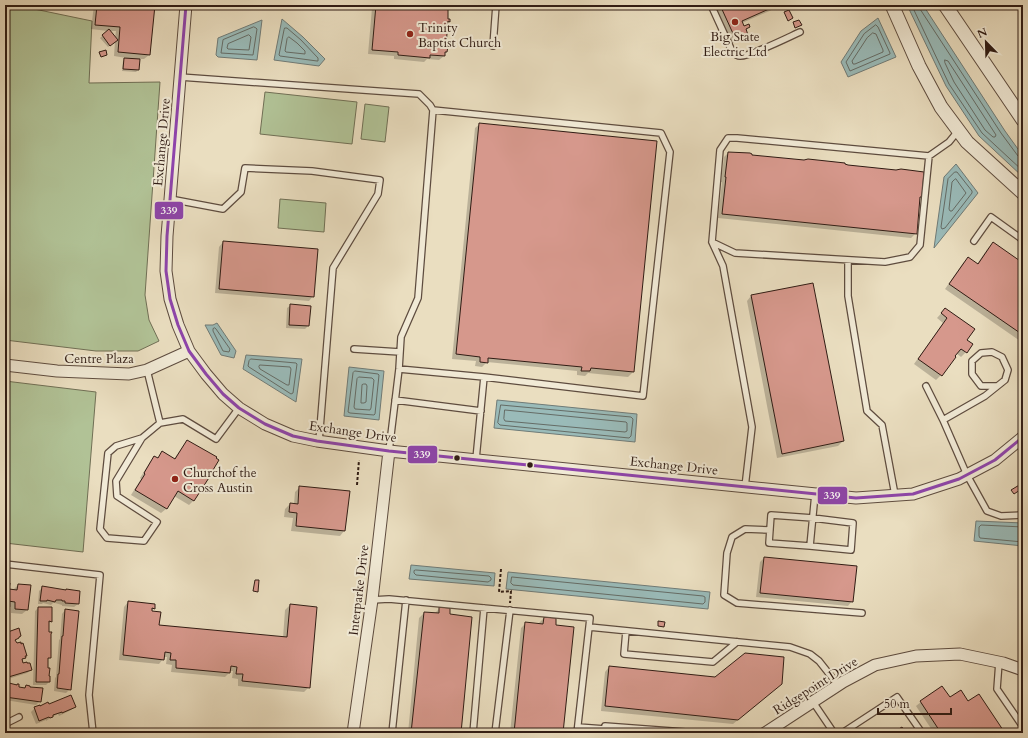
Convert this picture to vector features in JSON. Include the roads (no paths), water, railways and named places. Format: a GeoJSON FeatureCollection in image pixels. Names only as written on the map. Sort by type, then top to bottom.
{"type":"FeatureCollection","features":[{"type":"Feature","properties":{"kind":"street","name":"Exchange Drive"},"geometry":{"type":"LineString","coordinates":[[186,5],[167,236],[166,272],[170,299],[178,325],[189,351],[206,374],[223,394],[239,408],[265,424],[293,436],[389,451],[856,498],[913,494],[968,476],[995,460],[1023,437]]}},
{"type":"Feature","properties":{"kind":"street"},"geometry":{"type":"LineString","coordinates":[[892,5],[919,66],[941,107],[966,142],[1023,193]]}},
{"type":"Feature","properties":{"kind":"street"},"geometry":{"type":"LineString","coordinates":[[945,5],[1023,120]]}},
{"type":"Feature","properties":{"kind":"street","name":"Centre Plaza"},"geometry":{"type":"LineString","coordinates":[[5,365],[57,371],[129,374],[147,370],[189,351]]}},
{"type":"Feature","properties":{"kind":"street","name":"Interparke Drive"},"geometry":{"type":"LineString","coordinates":[[353,733],[372,600],[389,451]]}},
{"type":"Feature","properties":{"kind":"street","name":"Ridgepoint Drive"},"geometry":{"type":"LineString","coordinates":[[765,733],[838,685],[875,665],[916,656],[960,654],[999,662],[1023,670]]}},
{"type":"Feature","properties":{"kind":"lane"},"geometry":{"type":"LineString","coordinates":[[493,46],[496,5]]}},
{"type":"Feature","properties":{"kind":"lane"},"geometry":{"type":"LineString","coordinates":[[712,5],[735,55],[741,56],[750,54],[800,32]]}},
{"type":"Feature","properties":{"kind":"lane"},"geometry":{"type":"LineString","coordinates":[[180,77],[419,94],[433,110],[418,298],[401,337],[399,369],[389,451]]}},
{"type":"Feature","properties":{"kind":"lane"},"geometry":{"type":"LineString","coordinates":[[399,369],[484,377],[643,396],[670,152],[661,133],[433,110]]}},
{"type":"Feature","properties":{"kind":"lane"},"geometry":{"type":"LineString","coordinates":[[745,487],[752,427],[723,266],[712,242],[720,150],[728,138],[929,156],[949,142],[958,131]]}},
{"type":"Feature","properties":{"kind":"lane"},"geometry":{"type":"LineString","coordinates":[[712,242],[735,253],[885,262],[910,257],[920,245],[929,156]]}},
{"type":"Feature","properties":{"kind":"lane"},"geometry":{"type":"LineString","coordinates":[[170,199],[223,209],[241,192],[245,168],[312,172],[380,180],[378,194],[333,268],[319,441]]}},
{"type":"Feature","properties":{"kind":"lane"},"geometry":{"type":"LineString","coordinates":[[974,241],[991,217],[1023,240]]}},
{"type":"Feature","properties":{"kind":"lane"},"geometry":{"type":"LineString","coordinates":[[848,260],[848,296],[868,411],[882,426],[895,495]]}},
{"type":"Feature","properties":{"kind":"lane"},"geometry":{"type":"LineString","coordinates":[[354,348],[400,352]]}},
{"type":"Feature","properties":{"kind":"lane"},"geometry":{"type":"LineString","coordinates":[[943,420],[986,396],[1005,380],[1008,370],[1002,357],[992,352],[980,352],[972,361],[972,374],[981,386],[997,386]]}},
{"type":"Feature","properties":{"kind":"lane"},"geometry":{"type":"LineString","coordinates":[[147,370],[160,423]]}},
{"type":"Feature","properties":{"kind":"lane"},"geometry":{"type":"LineString","coordinates":[[476,459],[484,377]]}},
{"type":"Feature","properties":{"kind":"lane"},"geometry":{"type":"LineString","coordinates":[[926,386],[968,476],[987,511],[1001,516],[1023,515]]}},
{"type":"Feature","properties":{"kind":"lane"},"geometry":{"type":"LineString","coordinates":[[395,400],[481,411]]}},
{"type":"Feature","properties":{"kind":"lane"},"geometry":{"type":"LineString","coordinates":[[142,438],[116,446],[108,453],[100,529],[107,538],[144,541],[157,522],[117,496],[116,481],[142,438],[160,423],[183,420],[216,439],[239,408]]}},
{"type":"Feature","properties":{"kind":"lane"},"geometry":{"type":"LineString","coordinates":[[810,546],[815,494]]}},
{"type":"Feature","properties":{"kind":"lane"},"geometry":{"type":"LineString","coordinates":[[771,515],[853,523],[851,550],[769,543],[770,530],[771,515]]}},
{"type":"Feature","properties":{"kind":"lane"},"geometry":{"type":"LineString","coordinates":[[770,530],[745,529],[732,537],[727,553],[724,595],[737,603],[862,613]]}},
{"type":"Feature","properties":{"kind":"lane"},"geometry":{"type":"LineString","coordinates":[[5,564],[100,576],[89,695],[93,733]]}},
{"type":"Feature","properties":{"kind":"lane"},"geometry":{"type":"LineString","coordinates":[[372,600],[406,600],[590,618],[578,730],[604,731],[605,726],[699,733]]}},
{"type":"Feature","properties":{"kind":"lane"},"geometry":{"type":"LineString","coordinates":[[392,733],[406,600]]}},
{"type":"Feature","properties":{"kind":"lane"},"geometry":{"type":"LineString","coordinates":[[473,733],[484,608]]}},
{"type":"Feature","properties":{"kind":"lane"},"geometry":{"type":"LineString","coordinates":[[495,733],[510,610]]}},
{"type":"Feature","properties":{"kind":"lane"},"geometry":{"type":"LineString","coordinates":[[589,627],[790,647],[810,654],[819,662],[838,685]]}},
{"type":"Feature","properties":{"kind":"lane"},"geometry":{"type":"LineString","coordinates":[[626,631],[624,654],[713,662],[737,642]]}},
{"type":"Feature","properties":{"kind":"lane"},"geometry":{"type":"LineString","coordinates":[[999,662],[997,689],[1023,728]]}},
{"type":"Feature","properties":{"kind":"lane"},"geometry":{"type":"LineString","coordinates":[[842,733],[898,697],[922,733]]}},
{"type":"Feature","properties":{"kind":"lane"},"geometry":{"type":"LineString","coordinates":[[813,702],[834,733]]}},
{"type":"Feature","properties":{"kind":"lane"},"geometry":{"type":"LineString","coordinates":[[5,724],[19,717]]}},
{"type":"Feature","properties":{"kind":"water"},"geometry":{"type":"Polygon","coordinates":[[[909,5],[923,5],[1005,131],[1023,156],[1023,177],[979,136],[946,86],[909,9],[909,5]]]}},
{"type":"Feature","properties":{"kind":"water"},"geometry":{"type":"Polygon","coordinates":[[[878,18],[896,57],[848,77],[841,62],[861,31],[878,18]]]}},
{"type":"Feature","properties":{"kind":"water"},"geometry":{"type":"Polygon","coordinates":[[[282,19],[325,59],[319,66],[274,60],[282,19]]]}},
{"type":"Feature","properties":{"kind":"water"},"geometry":{"type":"Polygon","coordinates":[[[262,20],[257,60],[218,57],[216,55],[218,38],[262,20]]]}},
{"type":"Feature","properties":{"kind":"water"},"geometry":{"type":"Polygon","coordinates":[[[956,164],[978,193],[934,248],[944,177],[956,164]]]}},
{"type":"Feature","properties":{"kind":"water"},"geometry":{"type":"Polygon","coordinates":[[[217,323],[236,351],[234,358],[221,355],[205,325],[213,325],[217,323]]]}},
{"type":"Feature","properties":{"kind":"water"},"geometry":{"type":"Polygon","coordinates":[[[246,355],[302,359],[296,402],[243,369],[246,355]]]}},
{"type":"Feature","properties":{"kind":"water"},"geometry":{"type":"Polygon","coordinates":[[[349,367],[384,371],[379,420],[344,416],[349,367]]]}},
{"type":"Feature","properties":{"kind":"water"},"geometry":{"type":"Polygon","coordinates":[[[497,400],[637,414],[635,442],[494,428],[497,400]]]}},
{"type":"Feature","properties":{"kind":"water"},"geometry":{"type":"Polygon","coordinates":[[[976,521],[1023,523],[1023,546],[974,541],[976,521]]]}},
{"type":"Feature","properties":{"kind":"water"},"geometry":{"type":"Polygon","coordinates":[[[411,565],[495,573],[494,586],[409,579],[411,565]]]}},
{"type":"Feature","properties":{"kind":"water"},"geometry":{"type":"Polygon","coordinates":[[[508,572],[710,592],[708,609],[506,589],[508,572]]]}},
{"type":"Feature","properties":{"kind":"place","name":"Big State Electric Ltd"},"geometry":{"type":"Point","coordinates":[735,22]}},
{"type":"Feature","properties":{"kind":"place","name":"Trinity Baptist Church"},"geometry":{"type":"Point","coordinates":[410,34]}},
{"type":"Feature","properties":{"kind":"place","name":"Churchof the Cross Austin"},"geometry":{"type":"Point","coordinates":[175,479]}}]}
